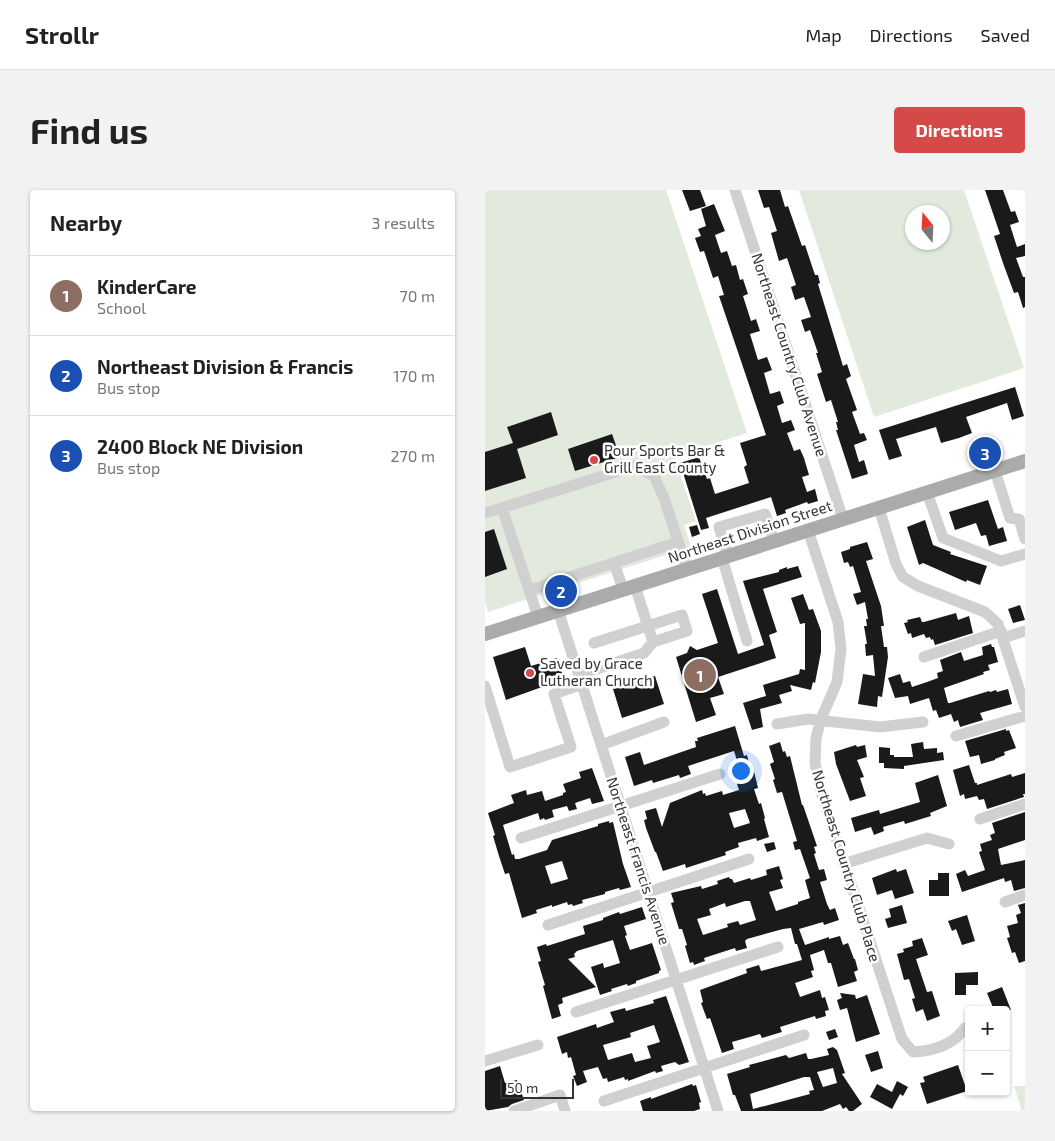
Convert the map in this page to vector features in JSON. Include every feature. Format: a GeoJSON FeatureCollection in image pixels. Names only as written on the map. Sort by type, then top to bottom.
{"type":"FeatureCollection","features":[{"type":"Feature","properties":{"kind":"main road","name":"Northeast Division Street"},"geometry":{"type":"LineString","coordinates":[[485,634],[1025,461]]}},
{"type":"Feature","properties":{"kind":"street","name":"Northeast Country Club Avenue"},"geometry":{"type":"LineString","coordinates":[[735,190],[843,519]]}},
{"type":"Feature","properties":{"kind":"street"},"geometry":{"type":"LineString","coordinates":[[485,513],[634,466],[654,476],[664,498],[687,569]]}},
{"type":"Feature","properties":{"kind":"street"},"geometry":{"type":"LineString","coordinates":[[995,471],[1010,518],[1019,519],[1025,540]]}},
{"type":"Feature","properties":{"kind":"street"},"geometry":{"type":"LineString","coordinates":[[927,492],[943,538],[1001,561],[1025,554]]}},
{"type":"Feature","properties":{"kind":"street"},"geometry":{"type":"LineString","coordinates":[[502,508],[539,617]]}},
{"type":"Feature","properties":{"kind":"street"},"geometry":{"type":"LineString","coordinates":[[879,508],[896,564],[903,577],[918,586],[985,612],[993,618],[1002,635],[1025,707]]}},
{"type":"Feature","properties":{"kind":"street"},"geometry":{"type":"LineString","coordinates":[[747,641],[719,527],[765,514],[774,541]]}},
{"type":"Feature","properties":{"kind":"street","name":"Northeast Country Club Place"},"geometry":{"type":"LineString","coordinates":[[808,530],[838,622],[841,649],[837,682],[815,738],[815,762],[820,789],[843,864],[901,1038],[913,1052],[928,1051],[951,1042],[965,1028]]}},
{"type":"Feature","properties":{"kind":"street"},"geometry":{"type":"LineString","coordinates":[[530,590],[678,542]]}},
{"type":"Feature","properties":{"kind":"street"},"geometry":{"type":"LineString","coordinates":[[614,563],[648,626],[653,642]]}},
{"type":"Feature","properties":{"kind":"street","name":"Northeast Francis Avenue"},"geometry":{"type":"LineString","coordinates":[[558,610],[718,1111]]}},
{"type":"Feature","properties":{"kind":"street"},"geometry":{"type":"LineString","coordinates":[[485,686],[510,767],[571,747],[554,694],[580,680],[644,654],[653,642],[687,631],[682,615],[594,643]]}},
{"type":"Feature","properties":{"kind":"street"},"geometry":{"type":"LineString","coordinates":[[924,657],[1025,630]]}},
{"type":"Feature","properties":{"kind":"street"},"geometry":{"type":"LineString","coordinates":[[956,736],[1025,716]]}},
{"type":"Feature","properties":{"kind":"street"},"geometry":{"type":"LineString","coordinates":[[777,724],[808,718],[880,726],[923,722]]}},
{"type":"Feature","properties":{"kind":"street"},"geometry":{"type":"LineString","coordinates":[[601,744],[664,722]]}},
{"type":"Feature","properties":{"kind":"street"},"geometry":{"type":"LineString","coordinates":[[521,838],[720,774]]}},
{"type":"Feature","properties":{"kind":"street"},"geometry":{"type":"LineString","coordinates":[[980,819],[1025,804]]}},
{"type":"Feature","properties":{"kind":"street"},"geometry":{"type":"LineString","coordinates":[[843,864],[927,838],[949,844]]}},
{"type":"Feature","properties":{"kind":"street"},"geometry":{"type":"LineString","coordinates":[[548,925],[749,859]]}},
{"type":"Feature","properties":{"kind":"street"},"geometry":{"type":"LineString","coordinates":[[1005,902],[1025,894]]}},
{"type":"Feature","properties":{"kind":"street"},"geometry":{"type":"LineString","coordinates":[[576,1012],[778,947]]}},
{"type":"Feature","properties":{"kind":"street"},"geometry":{"type":"LineString","coordinates":[[604,1101],[804,1036]]}},
{"type":"Feature","properties":{"kind":"street"},"geometry":{"type":"LineString","coordinates":[[485,1061],[538,1045]]}},
{"type":"Feature","properties":{"kind":"street"},"geometry":{"type":"LineString","coordinates":[[514,1111],[560,1095],[565,1111]]}},
{"type":"Feature","properties":{"kind":"shaded area"},"geometry":{"type":"Polygon","coordinates":[[[485,190],[666,190],[747,433],[674,456],[696,521],[684,525],[691,547],[488,612],[485,601],[485,190]]]}},
{"type":"Feature","properties":{"kind":"shaded area"},"geometry":{"type":"Polygon","coordinates":[[[799,190],[964,190],[1024,368],[874,417],[799,190]]]}},
{"type":"Feature","properties":{"kind":"shaded area"},"geometry":{"type":"Polygon","coordinates":[[[1014,1086],[1025,1086],[1025,1111],[1022,1111],[1014,1086]]]}},
{"type":"Feature","properties":{"kind":"building"},"geometry":{"type":"Polygon","coordinates":[[[682,190],[700,190],[706,206],[690,211],[682,190]]]}},
{"type":"Feature","properties":{"kind":"building"},"geometry":{"type":"Polygon","coordinates":[[[758,190],[780,190],[785,207],[788,206],[802,246],[805,245],[815,275],[818,275],[820,283],[818,284],[843,366],[847,364],[851,376],[846,379],[857,410],[852,412],[860,434],[864,433],[867,440],[854,445],[859,462],[864,460],[868,474],[852,479],[836,430],[838,430],[836,422],[838,422],[831,400],[826,402],[817,374],[822,372],[816,353],[818,353],[810,330],[805,332],[801,320],[811,317],[804,297],[795,300],[791,287],[796,285],[787,258],[779,261],[771,233],[777,231],[769,207],[764,208],[758,190]]]}},
{"type":"Feature","properties":{"kind":"building"},"geometry":{"type":"Polygon","coordinates":[[[985,190],[1003,190],[1011,212],[1015,211],[1019,222],[1010,225],[1017,247],[1025,244],[1025,256],[1016,258],[1023,277],[1025,277],[1025,307],[1023,308],[1018,292],[1014,293],[994,236],[1000,234],[985,190]]]}},
{"type":"Feature","properties":{"kind":"building"},"geometry":{"type":"Polygon","coordinates":[[[714,204],[725,231],[715,235],[721,253],[727,251],[732,266],[736,265],[740,280],[743,279],[748,294],[743,296],[751,321],[756,319],[760,331],[750,334],[758,360],[767,357],[772,370],[764,373],[770,394],[780,391],[784,403],[777,406],[782,423],[791,420],[795,430],[787,433],[794,451],[800,449],[804,458],[809,475],[802,477],[807,492],[815,489],[818,501],[808,504],[807,502],[785,510],[786,513],[777,516],[771,497],[706,518],[709,528],[701,530],[680,463],[699,457],[707,479],[710,478],[715,494],[749,483],[744,467],[747,465],[740,443],[766,435],[719,296],[724,295],[718,276],[713,278],[704,251],[700,252],[695,238],[701,236],[698,229],[706,226],[701,209],[714,204]]]}},
{"type":"Feature","properties":{"kind":"building"},"geometry":{"type":"Polygon","coordinates":[[[1015,387],[1024,416],[1012,420],[1007,403],[966,417],[972,433],[959,438],[941,443],[936,427],[896,439],[902,456],[889,460],[879,430],[1015,387]]]}},
{"type":"Feature","properties":{"kind":"building"},"geometry":{"type":"Polygon","coordinates":[[[551,412],[558,435],[517,449],[526,478],[485,491],[485,452],[513,443],[507,427],[551,412]]]}},
{"type":"Feature","properties":{"kind":"building"},"geometry":{"type":"Polygon","coordinates":[[[612,434],[620,457],[575,471],[568,449],[612,434]]]}},
{"type":"Feature","properties":{"kind":"building"},"geometry":{"type":"Polygon","coordinates":[[[988,500],[998,529],[1003,527],[1007,541],[989,546],[986,535],[981,536],[976,523],[955,530],[949,512],[988,500]]]}},
{"type":"Feature","properties":{"kind":"building"},"geometry":{"type":"Polygon","coordinates":[[[925,520],[933,545],[951,552],[950,554],[987,566],[980,585],[967,580],[966,582],[923,563],[919,565],[907,527],[925,520]]]}},
{"type":"Feature","properties":{"kind":"building"},"geometry":{"type":"Polygon","coordinates":[[[697,525],[700,534],[692,537],[689,527],[697,525]]]}},
{"type":"Feature","properties":{"kind":"building"},"geometry":{"type":"Polygon","coordinates":[[[494,529],[507,569],[485,577],[485,532],[494,529]]]}},
{"type":"Feature","properties":{"kind":"building"},"geometry":{"type":"Polygon","coordinates":[[[867,542],[873,559],[866,561],[881,606],[884,626],[881,626],[884,647],[887,647],[888,657],[882,697],[878,696],[877,707],[858,704],[863,674],[875,676],[873,655],[866,656],[865,644],[867,644],[864,626],[867,626],[866,619],[868,619],[865,602],[857,605],[853,594],[861,592],[853,566],[850,567],[848,562],[844,563],[841,552],[867,542]]]}},
{"type":"Feature","properties":{"kind":"building"},"geometry":{"type":"Polygon","coordinates":[[[798,566],[802,577],[763,589],[777,632],[769,635],[776,658],[718,677],[724,694],[710,698],[716,715],[696,722],[676,657],[687,653],[690,646],[697,650],[718,643],[702,594],[717,589],[738,654],[764,645],[743,581],[779,572],[779,570],[787,567],[787,569],[798,566]]]}},
{"type":"Feature","properties":{"kind":"building"},"geometry":{"type":"Polygon","coordinates":[[[803,594],[809,610],[813,609],[821,631],[821,652],[815,683],[813,682],[811,690],[790,685],[792,691],[779,695],[782,703],[760,709],[763,727],[752,730],[743,703],[766,696],[763,685],[799,674],[800,669],[805,670],[805,623],[800,624],[791,598],[803,594]]]}},
{"type":"Feature","properties":{"kind":"building"},"geometry":{"type":"Polygon","coordinates":[[[1020,605],[1025,620],[1013,623],[1008,609],[1020,605]]]}},
{"type":"Feature","properties":{"kind":"building"},"geometry":{"type":"Polygon","coordinates":[[[956,613],[958,620],[969,616],[973,633],[935,645],[933,639],[931,640],[930,637],[926,638],[924,634],[912,638],[911,633],[908,634],[904,623],[908,622],[907,620],[920,617],[922,622],[924,622],[956,613]]]}},
{"type":"Feature","properties":{"kind":"building"},"geometry":{"type":"Polygon","coordinates":[[[991,644],[994,647],[998,662],[988,665],[990,670],[983,672],[984,674],[944,688],[948,703],[989,691],[996,690],[997,692],[1008,689],[1012,704],[980,713],[983,720],[960,727],[958,720],[954,722],[951,714],[939,718],[936,710],[933,711],[929,698],[910,704],[908,696],[895,698],[888,678],[900,674],[903,683],[910,681],[912,687],[938,678],[937,673],[943,671],[940,660],[961,652],[964,661],[983,655],[982,647],[991,644]]]}},
{"type":"Feature","properties":{"kind":"building","name":"Saved by Grace Lutheran Church"},"geometry":{"type":"Polygon","coordinates":[[[525,647],[531,666],[557,658],[564,679],[506,700],[493,657],[525,647]]]}},
{"type":"Feature","properties":{"kind":"building"},"geometry":{"type":"Polygon","coordinates":[[[655,676],[664,704],[622,718],[613,689],[655,676]]]}},
{"type":"Feature","properties":{"kind":"building"},"geometry":{"type":"Polygon","coordinates":[[[735,726],[744,756],[747,755],[750,767],[753,767],[758,788],[754,789],[759,804],[761,803],[769,837],[757,841],[756,838],[738,843],[739,847],[725,852],[726,855],[686,868],[685,864],[663,871],[646,828],[644,820],[647,819],[645,811],[656,808],[662,827],[670,803],[702,790],[706,796],[722,791],[723,795],[739,790],[737,784],[741,782],[738,771],[740,770],[734,751],[688,766],[691,774],[680,778],[679,775],[653,783],[652,780],[634,786],[625,757],[640,752],[644,765],[696,747],[695,741],[698,741],[697,738],[735,726]],[[745,809],[729,813],[734,828],[750,823],[745,809]]]}},
{"type":"Feature","properties":{"kind":"building"},"geometry":{"type":"Polygon","coordinates":[[[1006,729],[1006,731],[1009,730],[1016,748],[1004,752],[1005,755],[995,760],[981,764],[979,755],[970,757],[965,741],[1006,729]]]}},
{"type":"Feature","properties":{"kind":"building"},"geometry":{"type":"Polygon","coordinates":[[[780,742],[783,752],[785,751],[787,757],[790,756],[802,805],[817,846],[814,847],[816,853],[814,854],[819,870],[824,869],[827,880],[820,882],[830,910],[835,908],[839,920],[824,925],[823,922],[799,929],[805,945],[829,937],[829,939],[840,936],[843,945],[848,943],[858,970],[854,972],[857,981],[838,987],[831,963],[828,963],[824,950],[810,955],[814,970],[811,971],[813,977],[795,983],[800,997],[820,990],[822,998],[825,997],[829,1010],[825,1011],[826,1016],[816,1019],[815,1016],[780,1027],[782,1032],[762,1038],[760,1034],[732,1042],[734,1049],[722,1053],[710,1018],[707,1019],[701,1003],[703,1002],[700,990],[747,973],[746,969],[759,965],[761,971],[802,960],[797,944],[795,944],[791,928],[783,929],[747,939],[745,941],[747,948],[736,951],[735,948],[704,958],[705,961],[694,965],[693,962],[690,963],[682,929],[679,929],[671,903],[674,902],[671,893],[701,886],[702,889],[718,884],[717,881],[729,877],[734,883],[750,878],[751,880],[767,875],[766,870],[779,866],[783,879],[780,880],[783,888],[769,892],[776,911],[810,898],[805,880],[810,878],[800,849],[795,850],[793,842],[797,841],[782,792],[777,793],[770,764],[774,762],[769,746],[780,742]],[[750,901],[726,907],[725,903],[709,909],[711,915],[697,919],[703,935],[728,927],[727,924],[738,921],[740,925],[756,920],[750,901]]]}},
{"type":"Feature","properties":{"kind":"building"},"geometry":{"type":"Polygon","coordinates":[[[923,742],[924,749],[937,748],[937,753],[943,752],[944,760],[904,766],[904,769],[884,768],[884,763],[879,763],[879,747],[890,748],[890,755],[894,755],[894,757],[913,757],[911,744],[923,742]]]}},
{"type":"Feature","properties":{"kind":"building"},"geometry":{"type":"Polygon","coordinates":[[[856,745],[857,747],[865,745],[867,757],[857,760],[864,777],[860,778],[866,796],[850,801],[836,764],[834,752],[856,745]]]}},
{"type":"Feature","properties":{"kind":"building"},"geometry":{"type":"Polygon","coordinates":[[[969,765],[977,785],[1011,774],[1012,777],[1025,773],[1024,797],[987,809],[984,799],[979,800],[977,796],[965,799],[964,794],[960,796],[953,770],[969,765]]]}},
{"type":"Feature","properties":{"kind":"building"},"geometry":{"type":"Polygon","coordinates":[[[592,768],[604,801],[592,804],[590,798],[575,803],[577,809],[569,811],[567,806],[552,810],[554,817],[545,820],[544,818],[540,820],[538,813],[503,825],[512,855],[514,854],[515,859],[519,859],[547,850],[552,840],[598,826],[598,824],[609,821],[609,823],[613,822],[623,864],[631,887],[605,892],[605,894],[582,900],[583,903],[573,906],[572,904],[568,905],[567,902],[552,907],[552,905],[536,910],[537,913],[522,918],[509,873],[505,874],[499,856],[488,813],[514,803],[511,795],[526,790],[527,795],[542,791],[545,801],[563,795],[566,792],[563,784],[581,778],[579,772],[592,768]],[[562,861],[545,866],[551,884],[568,879],[562,861]]]}},
{"type":"Feature","properties":{"kind":"building"},"geometry":{"type":"Polygon","coordinates":[[[938,775],[947,806],[930,813],[931,816],[905,824],[904,821],[883,827],[884,831],[874,835],[871,827],[855,832],[851,818],[879,810],[880,814],[920,802],[915,783],[938,775]]]}},
{"type":"Feature","properties":{"kind":"building"},"geometry":{"type":"Polygon","coordinates":[[[1025,812],[1025,840],[998,849],[1001,865],[1025,860],[1025,888],[1014,891],[1011,880],[1005,882],[1004,878],[962,892],[956,874],[965,870],[968,876],[985,870],[979,852],[982,851],[980,844],[992,840],[990,835],[995,833],[992,823],[1025,812]]]}},
{"type":"Feature","properties":{"kind":"building"},"geometry":{"type":"Polygon","coordinates":[[[774,842],[776,849],[767,852],[764,844],[774,842]]]}},
{"type":"Feature","properties":{"kind":"building"},"geometry":{"type":"Polygon","coordinates":[[[896,869],[897,872],[906,869],[914,893],[895,899],[892,890],[877,895],[872,878],[896,869]]]}},
{"type":"Feature","properties":{"kind":"building"},"geometry":{"type":"Polygon","coordinates":[[[938,873],[949,873],[949,896],[929,896],[929,880],[938,880],[938,873]]]}},
{"type":"Feature","properties":{"kind":"building"},"geometry":{"type":"Polygon","coordinates":[[[1025,903],[1025,961],[1019,963],[1015,952],[1012,953],[1007,938],[1010,937],[1007,926],[1018,923],[1016,915],[1021,913],[1018,905],[1025,903]]]}},
{"type":"Feature","properties":{"kind":"building"},"geometry":{"type":"Polygon","coordinates":[[[902,905],[907,923],[888,928],[885,919],[891,917],[889,909],[902,905]]]}},
{"type":"Feature","properties":{"kind":"building"},"geometry":{"type":"Polygon","coordinates":[[[642,907],[646,919],[624,926],[627,935],[625,936],[630,950],[652,943],[661,970],[659,973],[636,981],[636,983],[628,986],[627,984],[611,989],[612,991],[600,995],[591,967],[603,963],[604,968],[620,963],[613,940],[577,951],[574,954],[575,957],[568,959],[596,987],[562,998],[563,1003],[558,1005],[561,1016],[552,1019],[538,962],[541,961],[537,947],[546,944],[547,946],[585,934],[583,926],[603,920],[603,918],[619,912],[620,914],[642,907]]]}},
{"type":"Feature","properties":{"kind":"building"},"geometry":{"type":"Polygon","coordinates":[[[967,915],[975,941],[962,945],[956,929],[952,931],[948,921],[967,915]]]}},
{"type":"Feature","properties":{"kind":"building"},"geometry":{"type":"Polygon","coordinates":[[[922,938],[928,955],[916,959],[927,992],[932,991],[940,1016],[927,1021],[923,1009],[916,1012],[912,999],[915,998],[909,979],[904,980],[897,954],[904,952],[903,949],[913,946],[912,941],[922,938]]]}},
{"type":"Feature","properties":{"kind":"building"},"geometry":{"type":"Polygon","coordinates":[[[978,972],[978,985],[966,985],[966,995],[955,995],[955,973],[978,972]]]}},
{"type":"Feature","properties":{"kind":"building"},"geometry":{"type":"Polygon","coordinates":[[[1002,987],[1009,1006],[992,1006],[987,993],[1002,987]]]}},
{"type":"Feature","properties":{"kind":"building"},"geometry":{"type":"Polygon","coordinates":[[[840,993],[855,995],[856,999],[867,995],[880,1034],[856,1042],[847,1008],[840,1010],[837,1000],[842,998],[840,993]]]}},
{"type":"Feature","properties":{"kind":"building"},"geometry":{"type":"Polygon","coordinates":[[[666,996],[689,1062],[679,1065],[675,1062],[661,1066],[663,1071],[656,1073],[655,1071],[628,1081],[624,1077],[608,1082],[607,1078],[603,1079],[598,1067],[583,1071],[587,1082],[577,1086],[573,1076],[576,1075],[571,1057],[568,1058],[567,1052],[562,1054],[557,1037],[596,1024],[597,1028],[614,1022],[610,1012],[625,1008],[626,1011],[654,1003],[653,1000],[666,996]],[[654,1025],[630,1033],[631,1037],[603,1045],[608,1060],[632,1053],[635,1062],[651,1058],[647,1046],[660,1042],[654,1025]]]}},
{"type":"Feature","properties":{"kind":"building"},"geometry":{"type":"Polygon","coordinates":[[[835,1029],[838,1037],[829,1040],[826,1032],[835,1029]]]}},
{"type":"Feature","properties":{"kind":"building"},"geometry":{"type":"Polygon","coordinates":[[[833,1047],[837,1050],[845,1073],[842,1074],[862,1104],[853,1111],[849,1111],[846,1107],[843,1109],[840,1104],[822,1111],[741,1111],[735,1095],[733,1095],[727,1074],[750,1067],[749,1065],[786,1055],[789,1058],[806,1053],[808,1059],[811,1059],[829,1055],[827,1049],[833,1047]],[[833,1068],[817,1072],[823,1087],[837,1083],[833,1068]],[[804,1077],[750,1094],[753,1109],[810,1094],[809,1091],[814,1090],[810,1077],[804,1077]]]}},
{"type":"Feature","properties":{"kind":"building"},"geometry":{"type":"Polygon","coordinates":[[[878,1051],[883,1068],[871,1072],[865,1055],[878,1051]]]}},
{"type":"Feature","properties":{"kind":"building"},"geometry":{"type":"Polygon","coordinates":[[[958,1065],[965,1085],[965,1092],[927,1104],[920,1083],[925,1082],[923,1077],[958,1065]]]}},
{"type":"Feature","properties":{"kind":"building"},"geometry":{"type":"Polygon","coordinates":[[[500,1066],[505,1083],[517,1080],[524,1100],[508,1107],[485,1111],[485,1071],[500,1066]]]}},
{"type":"Feature","properties":{"kind":"building"},"geometry":{"type":"Polygon","coordinates":[[[897,1081],[908,1087],[903,1096],[900,1094],[892,1109],[870,1097],[877,1084],[892,1092],[897,1081]]]}},
{"type":"Feature","properties":{"kind":"building"},"geometry":{"type":"Polygon","coordinates":[[[692,1084],[693,1086],[696,1085],[701,1102],[699,1103],[700,1109],[694,1111],[643,1111],[640,1101],[651,1097],[651,1099],[692,1084]]]}},
{"type":"Feature","properties":{"kind":"place","name":"2400 Block NE Division"},"geometry":{"type":"Point","coordinates":[985,453]}},
{"type":"Feature","properties":{"kind":"place","name":"Pour Sports Bar & Grill East County"},"geometry":{"type":"Point","coordinates":[594,460]}},
{"type":"Feature","properties":{"kind":"place","name":"Northeast Division & Francis"},"geometry":{"type":"Point","coordinates":[561,591]}},
{"type":"Feature","properties":{"kind":"place","name":"Saved by Grace Lutheran Church"},"geometry":{"type":"Point","coordinates":[530,673]}},
{"type":"Feature","properties":{"kind":"place","name":"KinderCare"},"geometry":{"type":"Point","coordinates":[700,675]}}]}
